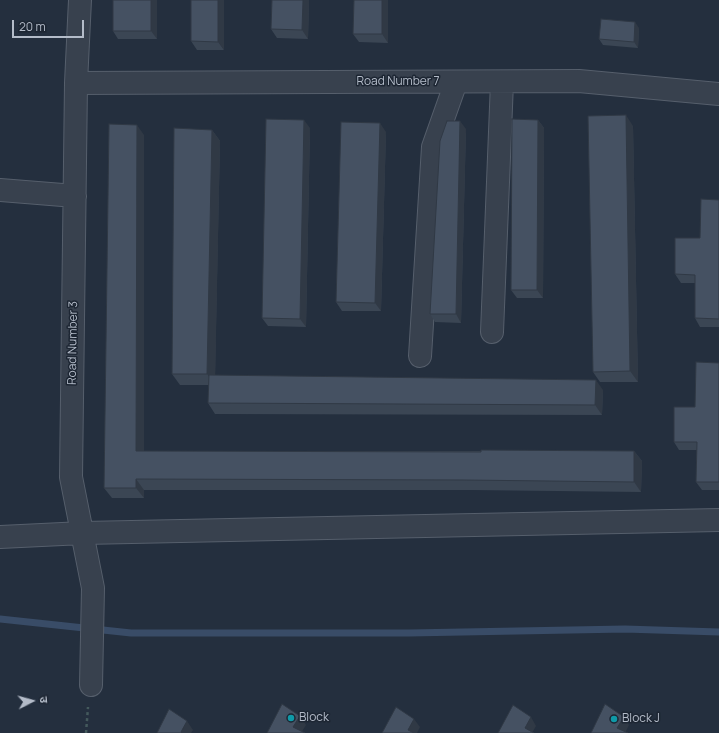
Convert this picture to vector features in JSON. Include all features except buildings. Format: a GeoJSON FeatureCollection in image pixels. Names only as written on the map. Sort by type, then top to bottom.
{"type":"FeatureCollection","features":[{"type":"Feature","properties":{"kind":"street","name":"Road Number 3"},"geometry":{"type":"LineString","coordinates":[[80,0],[76,83],[71,477],[93,588],[90,685]]}},
{"type":"Feature","properties":{"kind":"street","name":"Road Number 7"},"geometry":{"type":"LineString","coordinates":[[76,83],[579,81],[719,94]]}},
{"type":"Feature","properties":{"kind":"street"},"geometry":{"type":"LineString","coordinates":[[420,356],[433,146],[456,82]]}},
{"type":"Feature","properties":{"kind":"street"},"geometry":{"type":"LineString","coordinates":[[492,332],[502,82]]}},
{"type":"Feature","properties":{"kind":"street"},"geometry":{"type":"LineString","coordinates":[[0,190],[75,196]]}},
{"type":"Feature","properties":{"kind":"street"},"geometry":{"type":"LineString","coordinates":[[0,537],[83,533],[719,520]]}},
{"type":"Feature","properties":{"kind":"waterway"},"geometry":{"type":"LineString","coordinates":[[0,619],[131,633],[409,633],[625,629],[719,632]]}},
{"type":"Feature","properties":{"kind":"place","name":"Block"},"geometry":{"type":"Point","coordinates":[291,718]}},
{"type":"Feature","properties":{"kind":"place","name":"Block J"},"geometry":{"type":"Point","coordinates":[614,719]}}]}
